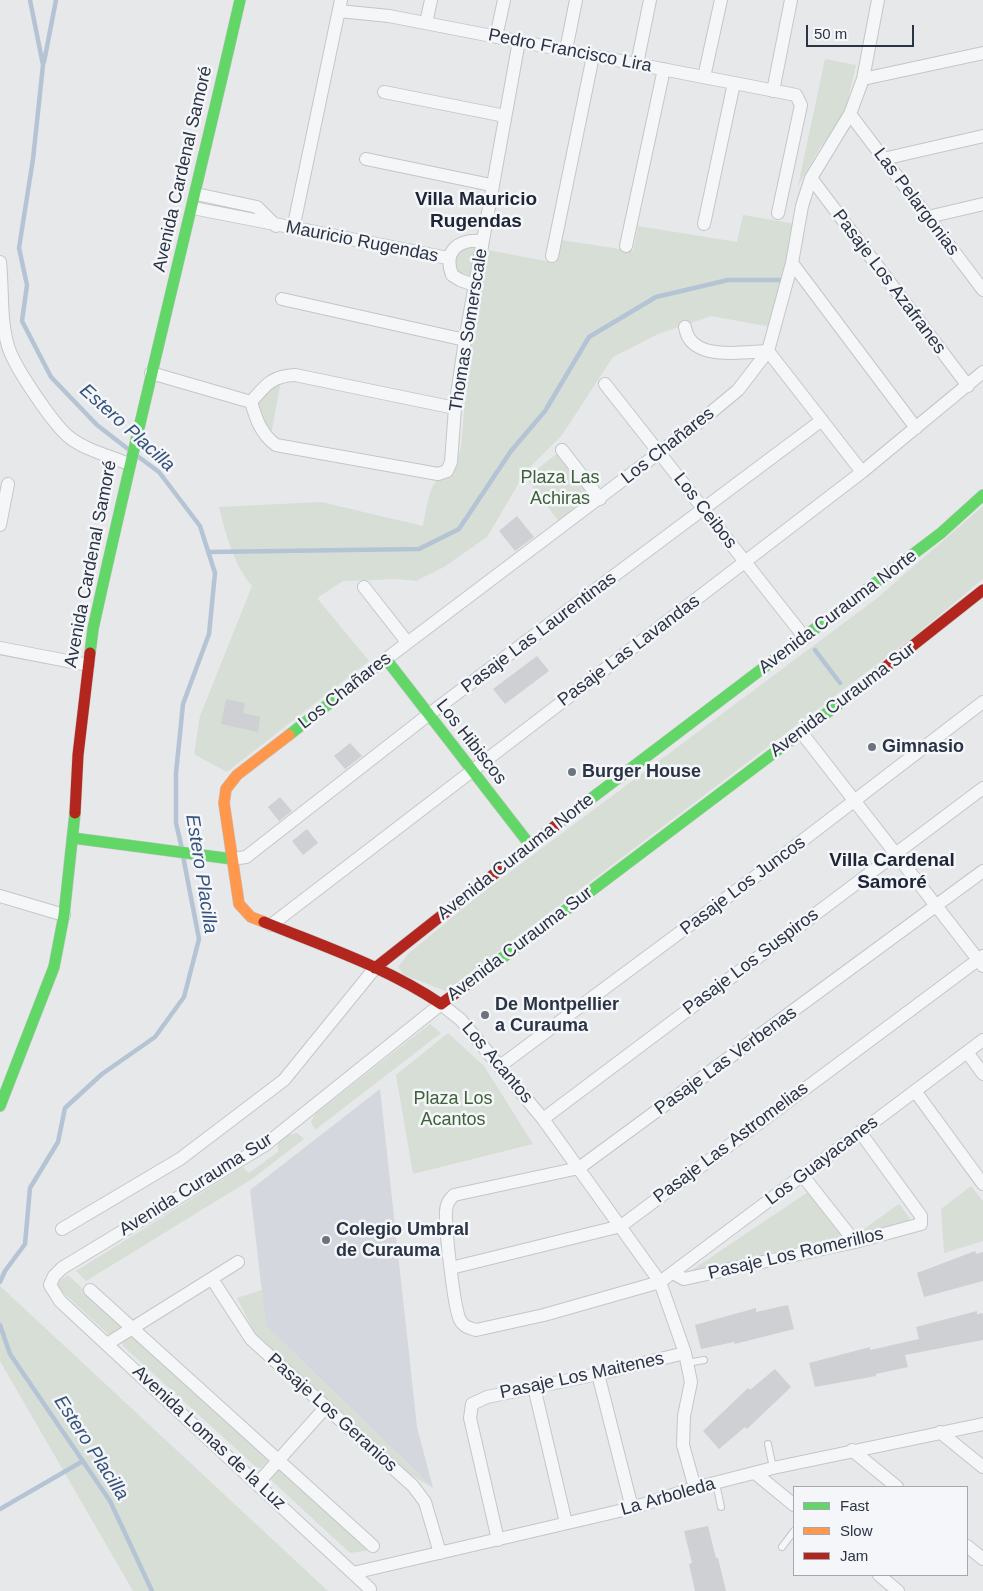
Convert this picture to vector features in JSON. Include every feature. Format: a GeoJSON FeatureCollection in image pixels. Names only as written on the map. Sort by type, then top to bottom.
{"type":"FeatureCollection","features":[{"type":"Feature","properties":{"kind":"street","name":"Avenida Cardenal Samoré"},"geometry":{"type":"LineString","coordinates":[[0,1106],[54,967],[64,915],[73,838],[78,755],[88,665],[128,464],[196,194],[240,0]]}},
{"type":"Feature","properties":{"kind":"street"},"geometry":{"type":"LineString","coordinates":[[426,23],[431,0]]}},
{"type":"Feature","properties":{"kind":"street"},"geometry":{"type":"LineString","coordinates":[[496,37],[504,0]]}},
{"type":"Feature","properties":{"kind":"street"},"geometry":{"type":"LineString","coordinates":[[566,50],[576,0]]}},
{"type":"Feature","properties":{"kind":"street"},"geometry":{"type":"LineString","coordinates":[[637,64],[650,0]]}},
{"type":"Feature","properties":{"kind":"street"},"geometry":{"type":"LineString","coordinates":[[704,77],[721,0]]}},
{"type":"Feature","properties":{"kind":"street"},"geometry":{"type":"LineString","coordinates":[[773,91],[791,0]]}},
{"type":"Feature","properties":{"kind":"street","name":"Los Chañares"},"geometry":{"type":"LineString","coordinates":[[232,859],[224,803],[226,789],[237,774],[407,642],[600,499],[738,390],[768,350],[792,263],[802,206],[811,178],[850,114],[863,79],[878,0]]}},
{"type":"Feature","properties":{"kind":"street"},"geometry":{"type":"LineString","coordinates":[[292,229],[340,6]]}},
{"type":"Feature","properties":{"kind":"street","name":"Pedro Francisco Lira"},"geometry":{"type":"LineString","coordinates":[[340,6],[796,96],[800,99],[801,105],[778,213]]}},
{"type":"Feature","properties":{"kind":"street","name":"Thomas Somerscale"},"geometry":{"type":"LineString","coordinates":[[251,402],[257,422],[269,440],[276,445],[438,474],[447,470],[452,462],[456,408],[474,285],[519,41]]}},
{"type":"Feature","properties":{"kind":"street"},"geometry":{"type":"LineString","coordinates":[[863,79],[983,53]]}},
{"type":"Feature","properties":{"kind":"street"},"geometry":{"type":"LineString","coordinates":[[552,256],[593,56]]}},
{"type":"Feature","properties":{"kind":"street"},"geometry":{"type":"LineString","coordinates":[[626,246],[664,70]]}},
{"type":"Feature","properties":{"kind":"street"},"geometry":{"type":"LineString","coordinates":[[704,224],[734,83]]}},
{"type":"Feature","properties":{"kind":"street"},"geometry":{"type":"LineString","coordinates":[[384,92],[505,116]]}},
{"type":"Feature","properties":{"kind":"street","name":"Las Pelargonias"},"geometry":{"type":"LineString","coordinates":[[850,114],[983,290]]}},
{"type":"Feature","properties":{"kind":"street"},"geometry":{"type":"LineString","coordinates":[[883,158],[983,136]]}},
{"type":"Feature","properties":{"kind":"street"},"geometry":{"type":"LineString","coordinates":[[366,159],[492,185]]}},
{"type":"Feature","properties":{"kind":"street","name":"Pasaje Los Azafranes"},"geometry":{"type":"LineString","coordinates":[[811,178],[968,386]]}},
{"type":"Feature","properties":{"kind":"street","name":"Mauricio Rugendas"},"geometry":{"type":"LineString","coordinates":[[196,194],[257,207],[276,226]]}},
{"type":"Feature","properties":{"kind":"street"},"geometry":{"type":"LineString","coordinates":[[928,217],[983,204]]}},
{"type":"Feature","properties":{"kind":"street","name":"Mauricio Rugendas"},"geometry":{"type":"LineString","coordinates":[[192,208],[276,226],[448,258]]}},
{"type":"Feature","properties":{"kind":"street","name":"Mauricio Rugendas"},"geometry":{"type":"LineString","coordinates":[[474,285],[460,280],[452,274],[448,258],[453,250],[461,244],[471,240],[482,241]]}},
{"type":"Feature","properties":{"kind":"street"},"geometry":{"type":"LineString","coordinates":[[0,262],[3,317],[8,349],[18,367],[51,415],[70,437],[128,464]]}},
{"type":"Feature","properties":{"kind":"street"},"geometry":{"type":"LineString","coordinates":[[792,263],[916,428]]}},
{"type":"Feature","properties":{"kind":"street"},"geometry":{"type":"LineString","coordinates":[[282,299],[465,340]]}},
{"type":"Feature","properties":{"kind":"street"},"geometry":{"type":"LineString","coordinates":[[685,327],[686,336],[694,346],[706,350],[768,350],[862,472]]}},
{"type":"Feature","properties":{"kind":"street","name":"Pasaje Las Lavandas"},"geometry":{"type":"LineString","coordinates":[[271,925],[862,472],[983,372]]}},
{"type":"Feature","properties":{"kind":"street"},"geometry":{"type":"LineString","coordinates":[[151,373],[251,402],[269,382],[282,375],[295,375],[368,392],[456,408]]}},
{"type":"Feature","properties":{"kind":"street","name":"Los Ceibos"},"geometry":{"type":"LineString","coordinates":[[605,384],[805,638]]}},
{"type":"Feature","properties":{"kind":"street","name":"Pasaje Las Laurentinas"},"geometry":{"type":"LineString","coordinates":[[232,859],[246,857],[428,715],[822,420]]}},
{"type":"Feature","properties":{"kind":"street"},"geometry":{"type":"LineString","coordinates":[[562,450],[600,499]]}},
{"type":"Feature","properties":{"kind":"street"},"geometry":{"type":"LineString","coordinates":[[0,525],[8,484]]}},
{"type":"Feature","properties":{"kind":"street","name":"Avenida Curauma Norte"},"geometry":{"type":"LineString","coordinates":[[62,1228],[180,1160],[284,1080],[375,968],[530,845],[941,533],[983,495]]}},
{"type":"Feature","properties":{"kind":"street"},"geometry":{"type":"LineString","coordinates":[[364,587],[407,642]]}},
{"type":"Feature","properties":{"kind":"street","name":"Avenida Curauma Sur"},"geometry":{"type":"LineString","coordinates":[[50,1285],[54,1276],[62,1268],[265,1145],[441,1004],[908,651],[983,590]]}},
{"type":"Feature","properties":{"kind":"street"},"geometry":{"type":"LineString","coordinates":[[0,648],[88,665]]}},
{"type":"Feature","properties":{"kind":"street","name":"Los Hibiscos"},"geometry":{"type":"LineString","coordinates":[[386,659],[530,845]]}},
{"type":"Feature","properties":{"kind":"street","name":"Pasaje Los Juncos"},"geometry":{"type":"LineString","coordinates":[[500,1066],[983,702]]}},
{"type":"Feature","properties":{"kind":"street"},"geometry":{"type":"LineString","coordinates":[[801,732],[981,961]]}},
{"type":"Feature","properties":{"kind":"street","name":"Pasaje Los Suspiros"},"geometry":{"type":"LineString","coordinates":[[543,1119],[983,788]]}},
{"type":"Feature","properties":{"kind":"street"},"geometry":{"type":"LineString","coordinates":[[73,838],[232,859]]}},
{"type":"Feature","properties":{"kind":"street","name":"Los Acantos"},"geometry":{"type":"LineString","coordinates":[[232,859],[239,904],[251,917],[375,968],[412,985],[441,1004],[461,1020],[543,1119],[660,1282],[686,1358],[691,1382],[684,1416],[683,1445],[695,1488]]}},
{"type":"Feature","properties":{"kind":"street","name":"Pasaje Las Verbenas"},"geometry":{"type":"LineString","coordinates":[[451,1268],[446,1211],[448,1202],[454,1195],[579,1168],[983,872]]}},
{"type":"Feature","properties":{"kind":"street"},"geometry":{"type":"LineString","coordinates":[[0,896],[64,915]]}},
{"type":"Feature","properties":{"kind":"street","name":"Pasaje Las Astromelias"},"geometry":{"type":"LineString","coordinates":[[451,1268],[621,1226],[981,961]]}},
{"type":"Feature","properties":{"kind":"street","name":"Los Guayacanes"},"geometry":{"type":"LineString","coordinates":[[660,1282],[983,1040]]}},
{"type":"Feature","properties":{"kind":"street"},"geometry":{"type":"LineString","coordinates":[[967,1052],[983,1074]]}},
{"type":"Feature","properties":{"kind":"street"},"geometry":{"type":"LineString","coordinates":[[915,1090],[983,1184]]}},
{"type":"Feature","properties":{"kind":"street","name":"Pasaje Los Romerillos"},"geometry":{"type":"LineString","coordinates":[[673,1273],[684,1279],[855,1242],[921,1224],[921,1216],[860,1132]]}},
{"type":"Feature","properties":{"kind":"street"},"geometry":{"type":"LineString","coordinates":[[803,1176],[855,1242]]}},
{"type":"Feature","properties":{"kind":"street"},"geometry":{"type":"LineString","coordinates":[[107,1344],[238,1262]]}},
{"type":"Feature","properties":{"kind":"street"},"geometry":{"type":"LineString","coordinates":[[451,1268],[459,1319],[466,1327],[476,1330],[544,1315],[660,1282]]}},
{"type":"Feature","properties":{"kind":"street","name":"Pasaje Los Geranios"},"geometry":{"type":"LineString","coordinates":[[212,1279],[251,1339],[413,1486],[425,1502],[440,1553]]}},
{"type":"Feature","properties":{"kind":"street","name":"Avenida Lomas de la Luz"},"geometry":{"type":"LineString","coordinates":[[50,1285],[60,1302],[258,1483],[370,1589]]}},
{"type":"Feature","properties":{"kind":"street"},"geometry":{"type":"LineString","coordinates":[[90,1290],[373,1546]]}},
{"type":"Feature","properties":{"kind":"street","name":"Pasaje Los Maitenes"},"geometry":{"type":"LineString","coordinates":[[498,1540],[470,1418],[472,1404],[478,1400],[534,1387],[686,1358]]}},
{"type":"Feature","properties":{"kind":"street"},"geometry":{"type":"LineString","coordinates":[[598,1374],[632,1508]]}},
{"type":"Feature","properties":{"kind":"street"},"geometry":{"type":"LineString","coordinates":[[534,1387],[566,1523]]}},
{"type":"Feature","properties":{"kind":"street"},"geometry":{"type":"LineString","coordinates":[[258,1483],[325,1408]]}},
{"type":"Feature","properties":{"kind":"street","name":"La Arboleda"},"geometry":{"type":"LineString","coordinates":[[353,1573],[632,1508],[695,1488],[773,1468],[983,1424]]}},
{"type":"Feature","properties":{"kind":"street"},"geometry":{"type":"LineString","coordinates":[[940,1432],[983,1467]]}},
{"type":"Feature","properties":{"kind":"street"},"geometry":{"type":"LineString","coordinates":[[852,1450],[896,1486]]}},
{"type":"Feature","properties":{"kind":"street"},"geometry":{"type":"LineString","coordinates":[[755,1473],[793,1505]]}},
{"type":"Feature","properties":{"kind":"street"},"geometry":{"type":"LineString","coordinates":[[968,1547],[983,1559]]}},
{"type":"Feature","properties":{"kind":"street"},"geometry":{"type":"LineString","coordinates":[[887,1577],[898,1591]]}},
{"type":"Feature","properties":{"kind":"lane"},"geometry":{"type":"LineString","coordinates":[[686,1358],[704,1360]]}},
{"type":"Feature","properties":{"kind":"lane"},"geometry":{"type":"LineString","coordinates":[[768,1444],[773,1468]]}},
{"type":"Feature","properties":{"kind":"lane"},"geometry":{"type":"LineString","coordinates":[[716,1483],[721,1507]]}},
{"type":"Feature","properties":{"kind":"lane"},"geometry":{"type":"LineString","coordinates":[[782,1548],[793,1532]]}},
{"type":"Feature","properties":{"kind":"shaded area","name":"Colegio Umbral de Curauma"},"geometry":{"type":"Polygon","coordinates":[[[380,1089],[417,1427],[433,1488],[266,1326],[250,1190],[380,1089]]]}},
{"type":"Feature","properties":{"kind":"green space"},"geometry":{"type":"Polygon","coordinates":[[[825,59],[856,65],[844,117],[819,149],[798,186],[825,59]]]}},
{"type":"Feature","properties":{"kind":"green space"},"geometry":{"type":"Polygon","coordinates":[[[743,215],[796,224],[771,327],[711,316],[658,334],[613,357],[562,435],[526,471],[487,537],[444,567],[416,581],[397,579],[343,581],[317,598],[369,661],[227,772],[194,754],[200,716],[252,586],[235,558],[219,507],[321,502],[423,526],[432,487],[456,462],[461,447],[470,342],[488,250],[556,263],[561,240],[633,251],[638,226],[737,242],[743,215]]]}},
{"type":"Feature","properties":{"kind":"green space"},"geometry":{"type":"Polygon","coordinates":[[[482,241],[474,285],[452,275],[453,250],[482,241]]]}},
{"type":"Feature","properties":{"kind":"green space"},"geometry":{"type":"Polygon","coordinates":[[[281,380],[271,435],[257,415],[258,398],[281,380]]]}},
{"type":"Feature","properties":{"kind":"green space","name":"Plaza Las Achiras"},"geometry":{"type":"Polygon","coordinates":[[[559,452],[595,499],[561,524],[526,478],[559,452]]]}},
{"type":"Feature","properties":{"kind":"green space"},"geometry":{"type":"Polygon","coordinates":[[[983,506],[983,579],[918,633],[446,991],[404,975],[398,967],[408,954],[478,896],[876,599],[983,506]]]}},
{"type":"Feature","properties":{"kind":"green space"},"geometry":{"type":"Polygon","coordinates":[[[430,1024],[441,1033],[315,1130],[311,1122],[315,1114],[430,1024]]]}},
{"type":"Feature","properties":{"kind":"green space","name":"Plaza Los Acantos"},"geometry":{"type":"Polygon","coordinates":[[[448,1033],[484,1066],[533,1144],[413,1174],[396,1075],[448,1033]]]}},
{"type":"Feature","properties":{"kind":"green space"},"geometry":{"type":"Polygon","coordinates":[[[297,1133],[304,1139],[252,1179],[86,1281],[76,1271],[243,1167],[249,1173],[278,1152],[278,1143],[288,1135],[297,1133]]]}},
{"type":"Feature","properties":{"kind":"green space"},"geometry":{"type":"Polygon","coordinates":[[[971,1186],[983,1201],[983,1241],[944,1253],[941,1209],[971,1186]]]}},
{"type":"Feature","properties":{"kind":"green space"},"geometry":{"type":"Polygon","coordinates":[[[808,1192],[844,1236],[689,1272],[808,1192]]]}},
{"type":"Feature","properties":{"kind":"green space"},"geometry":{"type":"Polygon","coordinates":[[[899,1204],[910,1218],[907,1222],[857,1234],[899,1204]]]}},
{"type":"Feature","properties":{"kind":"green space"},"geometry":{"type":"Polygon","coordinates":[[[68,1275],[124,1327],[113,1334],[108,1334],[57,1287],[58,1282],[68,1275]]]}},
{"type":"Feature","properties":{"kind":"green space"},"geometry":{"type":"Polygon","coordinates":[[[0,1286],[328,1591],[133,1591],[0,1361],[0,1286]]]}},
{"type":"Feature","properties":{"kind":"green space"},"geometry":{"type":"Polygon","coordinates":[[[262,1290],[266,1326],[433,1488],[401,1469],[256,1336],[237,1298],[262,1290]]]}},
{"type":"Feature","properties":{"kind":"green space"},"geometry":{"type":"Polygon","coordinates":[[[133,1335],[270,1458],[261,1468],[256,1467],[123,1346],[122,1342],[133,1335]]]}},
{"type":"Feature","properties":{"kind":"green space"},"geometry":{"type":"Polygon","coordinates":[[[279,1467],[371,1550],[350,1553],[272,1481],[270,1477],[279,1467]]]}},
{"type":"Feature","properties":{"kind":"building"},"geometry":{"type":"Polygon","coordinates":[[[517,516],[534,537],[515,551],[499,531],[517,516]]]}},
{"type":"Feature","properties":{"kind":"building"},"geometry":{"type":"Polygon","coordinates":[[[537,656],[549,671],[505,704],[493,689],[537,656]]]}},
{"type":"Feature","properties":{"kind":"building"},"geometry":{"type":"Polygon","coordinates":[[[226,699],[245,703],[243,713],[260,717],[258,732],[221,724],[226,699]]]}},
{"type":"Feature","properties":{"kind":"building"},"geometry":{"type":"Polygon","coordinates":[[[350,743],[362,756],[345,769],[334,756],[350,743]]]}},
{"type":"Feature","properties":{"kind":"building"},"geometry":{"type":"Polygon","coordinates":[[[280,797],[292,811],[279,821],[268,807],[280,797]]]}},
{"type":"Feature","properties":{"kind":"building"},"geometry":{"type":"Polygon","coordinates":[[[307,829],[318,843],[303,855],[292,841],[307,829]]]}},
{"type":"Feature","properties":{"kind":"building"},"geometry":{"type":"Polygon","coordinates":[[[975,1251],[976,1254],[983,1252],[983,1281],[924,1297],[917,1273],[975,1251]]]}},
{"type":"Feature","properties":{"kind":"building"},"geometry":{"type":"Polygon","coordinates":[[[788,1305],[794,1329],[735,1344],[734,1342],[701,1349],[695,1325],[756,1308],[756,1312],[788,1305]]]}},
{"type":"Feature","properties":{"kind":"building"},"geometry":{"type":"Polygon","coordinates":[[[977,1311],[977,1314],[983,1313],[983,1340],[905,1355],[908,1367],[876,1374],[876,1376],[815,1387],[809,1363],[870,1347],[870,1350],[919,1339],[916,1327],[977,1311]]]}},
{"type":"Feature","properties":{"kind":"building"},"geometry":{"type":"Polygon","coordinates":[[[775,1369],[791,1387],[747,1429],[745,1427],[719,1449],[703,1431],[748,1388],[750,1390],[775,1369]]]}},
{"type":"Feature","properties":{"kind":"building"},"geometry":{"type":"Polygon","coordinates":[[[708,1526],[726,1591],[695,1591],[689,1564],[692,1563],[684,1531],[708,1526]]]}},
{"type":"Feature","properties":{"kind":"waterway","name":"Estero Placilla"},"geometry":{"type":"LineString","coordinates":[[30,0],[43,65],[33,159],[19,248],[27,285],[22,321],[51,377],[97,425],[128,449]]}},
{"type":"Feature","properties":{"kind":"waterway"},"geometry":{"type":"LineString","coordinates":[[44,62],[56,0]]}},
{"type":"Feature","properties":{"kind":"waterway"},"geometry":{"type":"LineString","coordinates":[[208,552],[419,549],[459,529],[511,451],[545,411],[589,337],[656,297],[728,280],[784,280]]}},
{"type":"Feature","properties":{"kind":"waterway","name":"Estero Placilla"},"geometry":{"type":"LineString","coordinates":[[136,455],[159,472],[200,526],[215,573],[209,634],[183,704],[176,773],[176,823],[182,849]]}},
{"type":"Feature","properties":{"kind":"waterway"},"geometry":{"type":"LineString","coordinates":[[815,650],[840,683]]}},
{"type":"Feature","properties":{"kind":"waterway","name":"Estero Placilla"},"geometry":{"type":"LineString","coordinates":[[0,1282],[5,1271],[25,1244],[30,1188],[58,1142],[65,1108],[102,1074],[155,1037],[184,997],[199,939],[183,856]]}},
{"type":"Feature","properties":{"kind":"waterway","name":"Estero Placilla"},"geometry":{"type":"LineString","coordinates":[[0,1325],[10,1354],[110,1501],[152,1591]]}},
{"type":"Feature","properties":{"kind":"waterway"},"geometry":{"type":"LineString","coordinates":[[0,1509],[83,1461]]}},
{"type":"Feature","properties":{"kind":"traffic: fast"},"geometry":{"type":"LineString","coordinates":[[90,653],[93,629],[147,393],[240,0]]}},
{"type":"Feature","properties":{"kind":"traffic: fast"},"geometry":{"type":"LineString","coordinates":[[555,826],[941,533],[983,495]]}},
{"type":"Feature","properties":{"kind":"traffic: fast"},"geometry":{"type":"LineString","coordinates":[[289,735],[386,659],[530,845]]}},
{"type":"Feature","properties":{"kind":"traffic: fast"},"geometry":{"type":"LineString","coordinates":[[465,986],[840,703]]}},
{"type":"Feature","properties":{"kind":"traffic: fast"},"geometry":{"type":"LineString","coordinates":[[0,1106],[54,967],[64,915],[75,813]]}},
{"type":"Feature","properties":{"kind":"traffic: fast"},"geometry":{"type":"LineString","coordinates":[[73,838],[232,859]]}},
{"type":"Feature","properties":{"kind":"traffic: slow"},"geometry":{"type":"LineString","coordinates":[[264,922],[251,917],[239,904],[224,803],[226,789],[237,775],[289,735]]}},
{"type":"Feature","properties":{"kind":"traffic: jam"},"geometry":{"type":"LineString","coordinates":[[840,703],[983,590]]}},
{"type":"Feature","properties":{"kind":"traffic: jam"},"geometry":{"type":"LineString","coordinates":[[75,813],[78,755],[90,653]]}},
{"type":"Feature","properties":{"kind":"traffic: jam"},"geometry":{"type":"LineString","coordinates":[[375,968],[555,826]]}},
{"type":"Feature","properties":{"kind":"traffic: jam"},"geometry":{"type":"LineString","coordinates":[[264,922],[377,968],[441,1004],[465,986]]}},
{"type":"Feature","properties":{"kind":"place","name":"Gimnasio"},"geometry":{"type":"Point","coordinates":[872,747]}},
{"type":"Feature","properties":{"kind":"place","name":"Burger House"},"geometry":{"type":"Point","coordinates":[572,772]}},
{"type":"Feature","properties":{"kind":"place","name":"De Montpellier a Curauma"},"geometry":{"type":"Point","coordinates":[485,1015]}},
{"type":"Feature","properties":{"kind":"place","name":"Colegio Umbral de Curauma"},"geometry":{"type":"Point","coordinates":[326,1240]}},
{"type":"Feature","properties":{"kind":"district","name":"Villa Mauricio Rugendas"},"geometry":{"type":"Point","coordinates":[476,211]}},
{"type":"Feature","properties":{"kind":"district","name":"Villa Cardenal Samoré"},"geometry":{"type":"Point","coordinates":[892,872]}}]}
